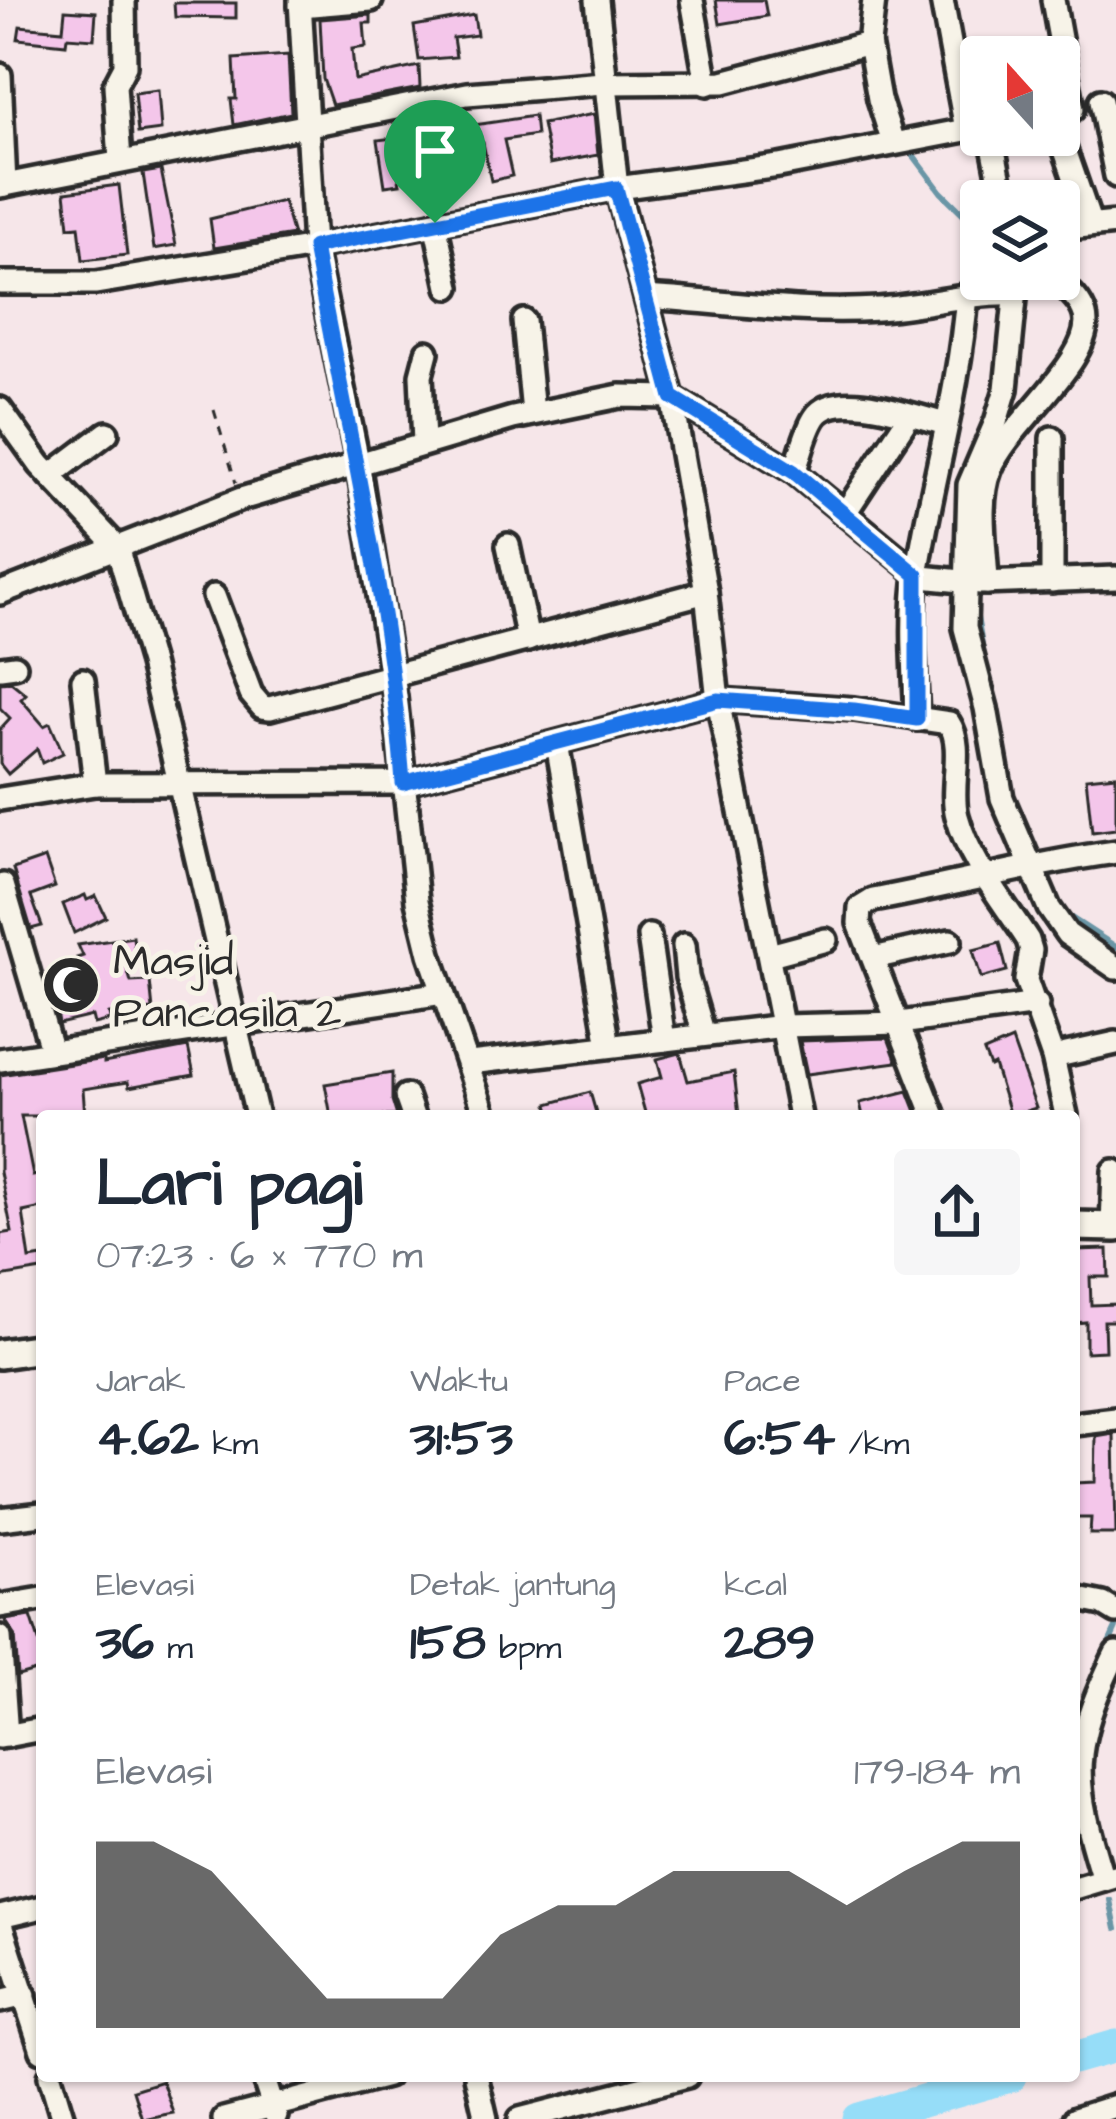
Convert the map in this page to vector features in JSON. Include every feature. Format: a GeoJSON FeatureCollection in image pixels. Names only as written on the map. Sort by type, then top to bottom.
{"type":"FeatureCollection","features":[{"type":"Feature","properties":{"kind":"main road"},"geometry":{"type":"LineString","coordinates":[[1080,1226],[1114,1227]]}},
{"type":"Feature","properties":{"kind":"main road"},"geometry":{"type":"LineString","coordinates":[[0,1354],[36,1349]]}},
{"type":"Feature","properties":{"kind":"street"},"geometry":{"type":"LineString","coordinates":[[119,160],[116,85],[125,66],[124,0]]}},
{"type":"Feature","properties":{"kind":"street"},"geometry":{"type":"LineString","coordinates":[[371,0],[300,3],[314,247],[358,462],[391,674],[416,901],[483,1110]]}},
{"type":"Feature","properties":{"kind":"street"},"geometry":{"type":"LineString","coordinates":[[597,0],[616,188],[672,397],[706,592],[718,700],[799,1110]]}},
{"type":"Feature","properties":{"kind":"street"},"geometry":{"type":"LineString","coordinates":[[692,0],[707,84]]}},
{"type":"Feature","properties":{"kind":"street"},"geometry":{"type":"LineString","coordinates":[[874,0],[869,43],[893,143]]}},
{"type":"Feature","properties":{"kind":"street"},"geometry":{"type":"LineString","coordinates":[[942,0],[960,72]]}},
{"type":"Feature","properties":{"kind":"street"},"geometry":{"type":"LineString","coordinates":[[1053,0],[1057,36]]}},
{"type":"Feature","properties":{"kind":"street"},"geometry":{"type":"LineString","coordinates":[[0,75],[2,186],[467,94],[603,83],[707,84],[869,43]]}},
{"type":"Feature","properties":{"kind":"street"},"geometry":{"type":"LineString","coordinates":[[1109,99],[1116,176]]}},
{"type":"Feature","properties":{"kind":"street"},"geometry":{"type":"LineString","coordinates":[[0,284],[97,283],[960,131]]}},
{"type":"Feature","properties":{"kind":"street"},"geometry":{"type":"LineString","coordinates":[[1067,156],[1090,225]]}},
{"type":"Feature","properties":{"kind":"street"},"geometry":{"type":"LineString","coordinates":[[435,223],[449,287]]}},
{"type":"Feature","properties":{"kind":"street"},"geometry":{"type":"LineString","coordinates":[[1080,226],[1116,223]]}},
{"type":"Feature","properties":{"kind":"street"},"geometry":{"type":"LineString","coordinates":[[646,297],[848,310],[960,295]]}},
{"type":"Feature","properties":{"kind":"street"},"geometry":{"type":"LineString","coordinates":[[917,719],[917,575],[957,388],[967,300]]}},
{"type":"Feature","properties":{"kind":"street"},"geometry":{"type":"LineString","coordinates":[[1016,300],[1006,389],[970,477],[964,582],[967,642],[986,708],[996,774],[1040,864],[1056,922],[1116,968]]}},
{"type":"Feature","properties":{"kind":"street"},"geometry":{"type":"LineString","coordinates":[[987,583],[985,491],[990,469],[1012,430],[1073,360],[1086,330],[1083,308],[1076,300]]}},
{"type":"Feature","properties":{"kind":"street"},"geometry":{"type":"LineString","coordinates":[[524,321],[533,412]]}},
{"type":"Feature","properties":{"kind":"street"},"geometry":{"type":"LineString","coordinates":[[424,443],[421,375],[427,352]]}},
{"type":"Feature","properties":{"kind":"street"},"geometry":{"type":"LineString","coordinates":[[0,593],[241,499],[533,412],[620,396],[672,397],[794,472],[917,575],[987,583],[1116,578]]}},
{"type":"Feature","properties":{"kind":"street"},"geometry":{"type":"LineString","coordinates":[[794,472],[822,410],[851,401],[946,424]]}},
{"type":"Feature","properties":{"kind":"street"},"geometry":{"type":"LineString","coordinates":[[0,409],[50,476],[117,547],[151,663],[256,1110]]}},
{"type":"Feature","properties":{"kind":"street"},"geometry":{"type":"LineString","coordinates":[[845,513],[909,416]]}},
{"type":"Feature","properties":{"kind":"street"},"geometry":{"type":"LineString","coordinates":[[50,476],[107,433]]}},
{"type":"Feature","properties":{"kind":"street"},"geometry":{"type":"LineString","coordinates":[[1052,438],[1052,581]]}},
{"type":"Feature","properties":{"kind":"street"},"geometry":{"type":"LineString","coordinates":[[508,545],[528,640]]}},
{"type":"Feature","properties":{"kind":"street"},"geometry":{"type":"LineString","coordinates":[[214,596],[251,694],[262,707],[706,592]]}},
{"type":"Feature","properties":{"kind":"street"},"geometry":{"type":"LineString","coordinates":[[83,680],[95,784]]}},
{"type":"Feature","properties":{"kind":"street"},"geometry":{"type":"LineString","coordinates":[[0,799],[95,784],[403,783],[718,700],[854,710],[952,725],[955,808],[970,850],[1028,940],[1026,980],[1053,1057],[1065,1110]]}},
{"type":"Feature","properties":{"kind":"street"},"geometry":{"type":"LineString","coordinates":[[557,743],[609,1046]]}},
{"type":"Feature","properties":{"kind":"street"},"geometry":{"type":"LineString","coordinates":[[932,1110],[860,923],[863,905],[1040,864],[1116,852]]}},
{"type":"Feature","properties":{"kind":"street"},"geometry":{"type":"LineString","coordinates":[[3,885],[52,1052]]}},
{"type":"Feature","properties":{"kind":"street"},"geometry":{"type":"LineString","coordinates":[[649,936],[664,1040]]}},
{"type":"Feature","properties":{"kind":"street"},"geometry":{"type":"LineString","coordinates":[[770,955],[826,940]]}},
{"type":"Feature","properties":{"kind":"street"},"geometry":{"type":"LineString","coordinates":[[873,958],[950,941]]}},
{"type":"Feature","properties":{"kind":"street"},"geometry":{"type":"LineString","coordinates":[[684,945],[687,976],[704,1035]]}},
{"type":"Feature","properties":{"kind":"street"},"geometry":{"type":"LineString","coordinates":[[0,1060],[443,993]]}},
{"type":"Feature","properties":{"kind":"street"},"geometry":{"type":"LineString","coordinates":[[470,1063],[784,1026],[900,1023],[1037,1004]]}},
{"type":"Feature","properties":{"kind":"street"},"geometry":{"type":"LineString","coordinates":[[1053,1057],[1116,1042]]}},
{"type":"Feature","properties":{"kind":"street"},"geometry":{"type":"LineString","coordinates":[[1114,1171],[1114,1227]]}},
{"type":"Feature","properties":{"kind":"street"},"geometry":{"type":"LineString","coordinates":[[1080,1423],[1116,1419]]}},
{"type":"Feature","properties":{"kind":"street"},"geometry":{"type":"LineString","coordinates":[[0,1519],[36,1515]]}},
{"type":"Feature","properties":{"kind":"street"},"geometry":{"type":"LineString","coordinates":[[1080,1599],[1116,1612]]}},
{"type":"Feature","properties":{"kind":"street"},"geometry":{"type":"LineString","coordinates":[[0,1606],[36,1600]]}},
{"type":"Feature","properties":{"kind":"street"},"geometry":{"type":"LineString","coordinates":[[0,1637],[4,1737],[36,1730]]}},
{"type":"Feature","properties":{"kind":"street"},"geometry":{"type":"LineString","coordinates":[[1080,1765],[1089,1715],[1116,1653]]}},
{"type":"Feature","properties":{"kind":"street"},"geometry":{"type":"LineString","coordinates":[[1080,1802],[1109,1877],[1080,1886]]}},
{"type":"Feature","properties":{"kind":"street"},"geometry":{"type":"LineString","coordinates":[[36,1909],[0,1920],[36,2020]]}},
{"type":"Feature","properties":{"kind":"street"},"geometry":{"type":"LineString","coordinates":[[0,2001],[25,1995]]}},
{"type":"Feature","properties":{"kind":"street"},"geometry":{"type":"LineString","coordinates":[[52,2082],[63,2119]]}},
{"type":"Feature","properties":{"kind":"street"},"geometry":{"type":"LineString","coordinates":[[265,2082],[275,2113]]}},
{"type":"Feature","properties":{"kind":"street"},"geometry":{"type":"LineString","coordinates":[[224,2119],[275,2113],[369,2082]]}},
{"type":"Feature","properties":{"kind":"street"},"geometry":{"type":"LineString","coordinates":[[477,2082],[486,2119]]}},
{"type":"Feature","properties":{"kind":"street"},"geometry":{"type":"LineString","coordinates":[[520,2119],[626,2085]]}},
{"type":"Feature","properties":{"kind":"street"},"geometry":{"type":"LineString","coordinates":[[1075,2119],[1116,2106]]}},
{"type":"Feature","properties":{"kind":"path"},"geometry":{"type":"LineString","coordinates":[[214,410],[241,499]]}},
{"type":"Feature","properties":{"kind":"building"},"geometry":{"type":"Polygon","coordinates":[[[716,0],[764,0],[767,16],[720,24],[716,0]]]}},
{"type":"Feature","properties":{"kind":"building"},"geometry":{"type":"Polygon","coordinates":[[[174,3],[236,3],[236,18],[175,17],[174,3]]]}},
{"type":"Feature","properties":{"kind":"building"},"geometry":{"type":"Polygon","coordinates":[[[65,10],[96,12],[94,39],[67,37],[66,44],[18,39],[20,26],[63,30],[65,10]]]}},
{"type":"Feature","properties":{"kind":"building"},"geometry":{"type":"Polygon","coordinates":[[[371,15],[371,23],[364,23],[366,47],[352,49],[355,80],[419,66],[420,88],[332,105],[323,79],[320,19],[371,15]]]}},
{"type":"Feature","properties":{"kind":"building"},"geometry":{"type":"Polygon","coordinates":[[[474,15],[477,35],[453,38],[456,57],[419,60],[414,26],[474,15]]]}},
{"type":"Feature","properties":{"kind":"building"},"geometry":{"type":"Polygon","coordinates":[[[288,55],[291,113],[234,125],[234,59],[288,55]]]}},
{"type":"Feature","properties":{"kind":"building"},"geometry":{"type":"Polygon","coordinates":[[[158,90],[161,130],[138,133],[134,93],[158,90]]]}},
{"type":"Feature","properties":{"kind":"building"},"geometry":{"type":"Polygon","coordinates":[[[594,114],[598,155],[550,164],[542,124],[594,114]]]}},
{"type":"Feature","properties":{"kind":"building"},"geometry":{"type":"Polygon","coordinates":[[[534,116],[536,135],[504,140],[512,176],[491,181],[483,143],[450,148],[447,129],[534,116]]]}},
{"type":"Feature","properties":{"kind":"building"},"geometry":{"type":"Polygon","coordinates":[[[423,134],[425,177],[399,179],[400,184],[385,186],[378,140],[423,134]]]}},
{"type":"Feature","properties":{"kind":"building"},"geometry":{"type":"Polygon","coordinates":[[[161,170],[176,245],[154,249],[143,173],[161,170]]]}},
{"type":"Feature","properties":{"kind":"building"},"geometry":{"type":"Polygon","coordinates":[[[119,185],[127,255],[83,260],[79,226],[69,227],[65,192],[119,185]]]}},
{"type":"Feature","properties":{"kind":"building"},"geometry":{"type":"Polygon","coordinates":[[[283,201],[293,235],[214,248],[210,219],[283,201]]]}},
{"type":"Feature","properties":{"kind":"building"},"geometry":{"type":"Polygon","coordinates":[[[11,682],[26,694],[21,699],[44,726],[50,723],[63,753],[42,763],[37,749],[8,774],[0,764],[0,729],[10,718],[0,708],[0,683],[11,682]]]}},
{"type":"Feature","properties":{"kind":"building"},"geometry":{"type":"Polygon","coordinates":[[[1116,775],[1116,829],[1092,832],[1086,778],[1116,775]]]}},
{"type":"Feature","properties":{"kind":"building"},"geometry":{"type":"Polygon","coordinates":[[[45,858],[55,887],[31,896],[42,926],[31,929],[13,869],[45,858]]]}},
{"type":"Feature","properties":{"kind":"building"},"geometry":{"type":"Polygon","coordinates":[[[85,895],[87,900],[96,896],[106,917],[74,933],[63,904],[85,895]]]}},
{"type":"Feature","properties":{"kind":"building"},"geometry":{"type":"Polygon","coordinates":[[[133,937],[135,953],[123,955],[131,982],[150,981],[153,1010],[109,1014],[110,1020],[94,1024],[92,1016],[59,1024],[51,978],[81,966],[78,945],[133,937]]]}},
{"type":"Feature","properties":{"kind":"building"},"geometry":{"type":"Polygon","coordinates":[[[1000,943],[1007,971],[981,978],[973,950],[1000,943]]]}},
{"type":"Feature","properties":{"kind":"building"},"geometry":{"type":"Polygon","coordinates":[[[888,1038],[897,1062],[807,1074],[800,1041],[888,1038]]]}},
{"type":"Feature","properties":{"kind":"building"},"geometry":{"type":"Polygon","coordinates":[[[1012,1040],[1036,1108],[1008,1110],[994,1065],[990,1067],[984,1052],[1012,1040]]]}},
{"type":"Feature","properties":{"kind":"building"},"geometry":{"type":"Polygon","coordinates":[[[188,1047],[194,1075],[129,1087],[128,1082],[83,1089],[85,1110],[36,1110],[36,1116],[21,1116],[36,1175],[36,1209],[23,1212],[36,1271],[0,1277],[0,1234],[12,1232],[0,1172],[0,1075],[104,1059],[104,1063],[188,1047]]]}},
{"type":"Feature","properties":{"kind":"building"},"geometry":{"type":"Polygon","coordinates":[[[680,1053],[688,1081],[734,1072],[738,1110],[644,1110],[637,1084],[662,1077],[657,1059],[680,1053]]]}},
{"type":"Feature","properties":{"kind":"building"},"geometry":{"type":"Polygon","coordinates":[[[392,1073],[395,1110],[330,1110],[325,1084],[392,1073]]]}},
{"type":"Feature","properties":{"kind":"building"},"geometry":{"type":"Polygon","coordinates":[[[908,1091],[915,1110],[862,1110],[860,1103],[908,1091]]]}},
{"type":"Feature","properties":{"kind":"building"},"geometry":{"type":"Polygon","coordinates":[[[590,1092],[595,1110],[550,1110],[548,1104],[590,1092]]]}},
{"type":"Feature","properties":{"kind":"building"},"geometry":{"type":"Polygon","coordinates":[[[1108,1249],[1109,1277],[1090,1277],[1091,1305],[1116,1304],[1116,1321],[1104,1321],[1105,1351],[1086,1352],[1086,1322],[1080,1322],[1080,1250],[1108,1249]]]}},
{"type":"Feature","properties":{"kind":"building"},"geometry":{"type":"Polygon","coordinates":[[[1114,1434],[1116,1534],[1090,1534],[1091,1518],[1080,1518],[1080,1483],[1095,1482],[1096,1437],[1114,1434]]]}},
{"type":"Feature","properties":{"kind":"building"},"geometry":{"type":"Polygon","coordinates":[[[31,1616],[36,1671],[18,1676],[15,1635],[5,1620],[31,1616]]]}},
{"type":"Feature","properties":{"kind":"building"},"geometry":{"type":"Polygon","coordinates":[[[162,2082],[173,2113],[142,2119],[133,2090],[162,2082]]]}},
{"type":"Feature","properties":{"kind":"waterway"},"geometry":{"type":"LineString","coordinates":[[914,156],[960,211]]}},
{"type":"Feature","properties":{"kind":"waterway"},"geometry":{"type":"LineString","coordinates":[[977,617],[987,673]]}},
{"type":"Feature","properties":{"kind":"waterway"},"geometry":{"type":"LineString","coordinates":[[1008,774],[1014,802]]}},
{"type":"Feature","properties":{"kind":"waterway"},"geometry":{"type":"LineString","coordinates":[[1062,912],[1116,947]]}},
{"type":"Feature","properties":{"kind":"waterway"},"geometry":{"type":"LineString","coordinates":[[1090,1685],[1116,1628]]}},
{"type":"Feature","properties":{"kind":"waterway"},"geometry":{"type":"LineString","coordinates":[[1110,1900],[1116,1929]]}},
{"type":"Feature","properties":{"kind":"waterway"},"geometry":{"type":"LineString","coordinates":[[1080,2056],[1116,2046]]}},
{"type":"Feature","properties":{"kind":"waterway"},"geometry":{"type":"LineString","coordinates":[[859,2119],[989,2082]]}},
{"type":"Feature","properties":{"kind":"place","name":"Masjid Pancasila 2"},"geometry":{"type":"Point","coordinates":[71,985]}},
{"type":"Feature","properties":{"kind":"route"},"geometry":{"type":"LineString","coordinates":[[616,188],[672,397],[794,472],[917,575],[917,719],[718,700],[403,783],[395,697],[358,462],[314,247],[435,223],[616,188]]}}]}
